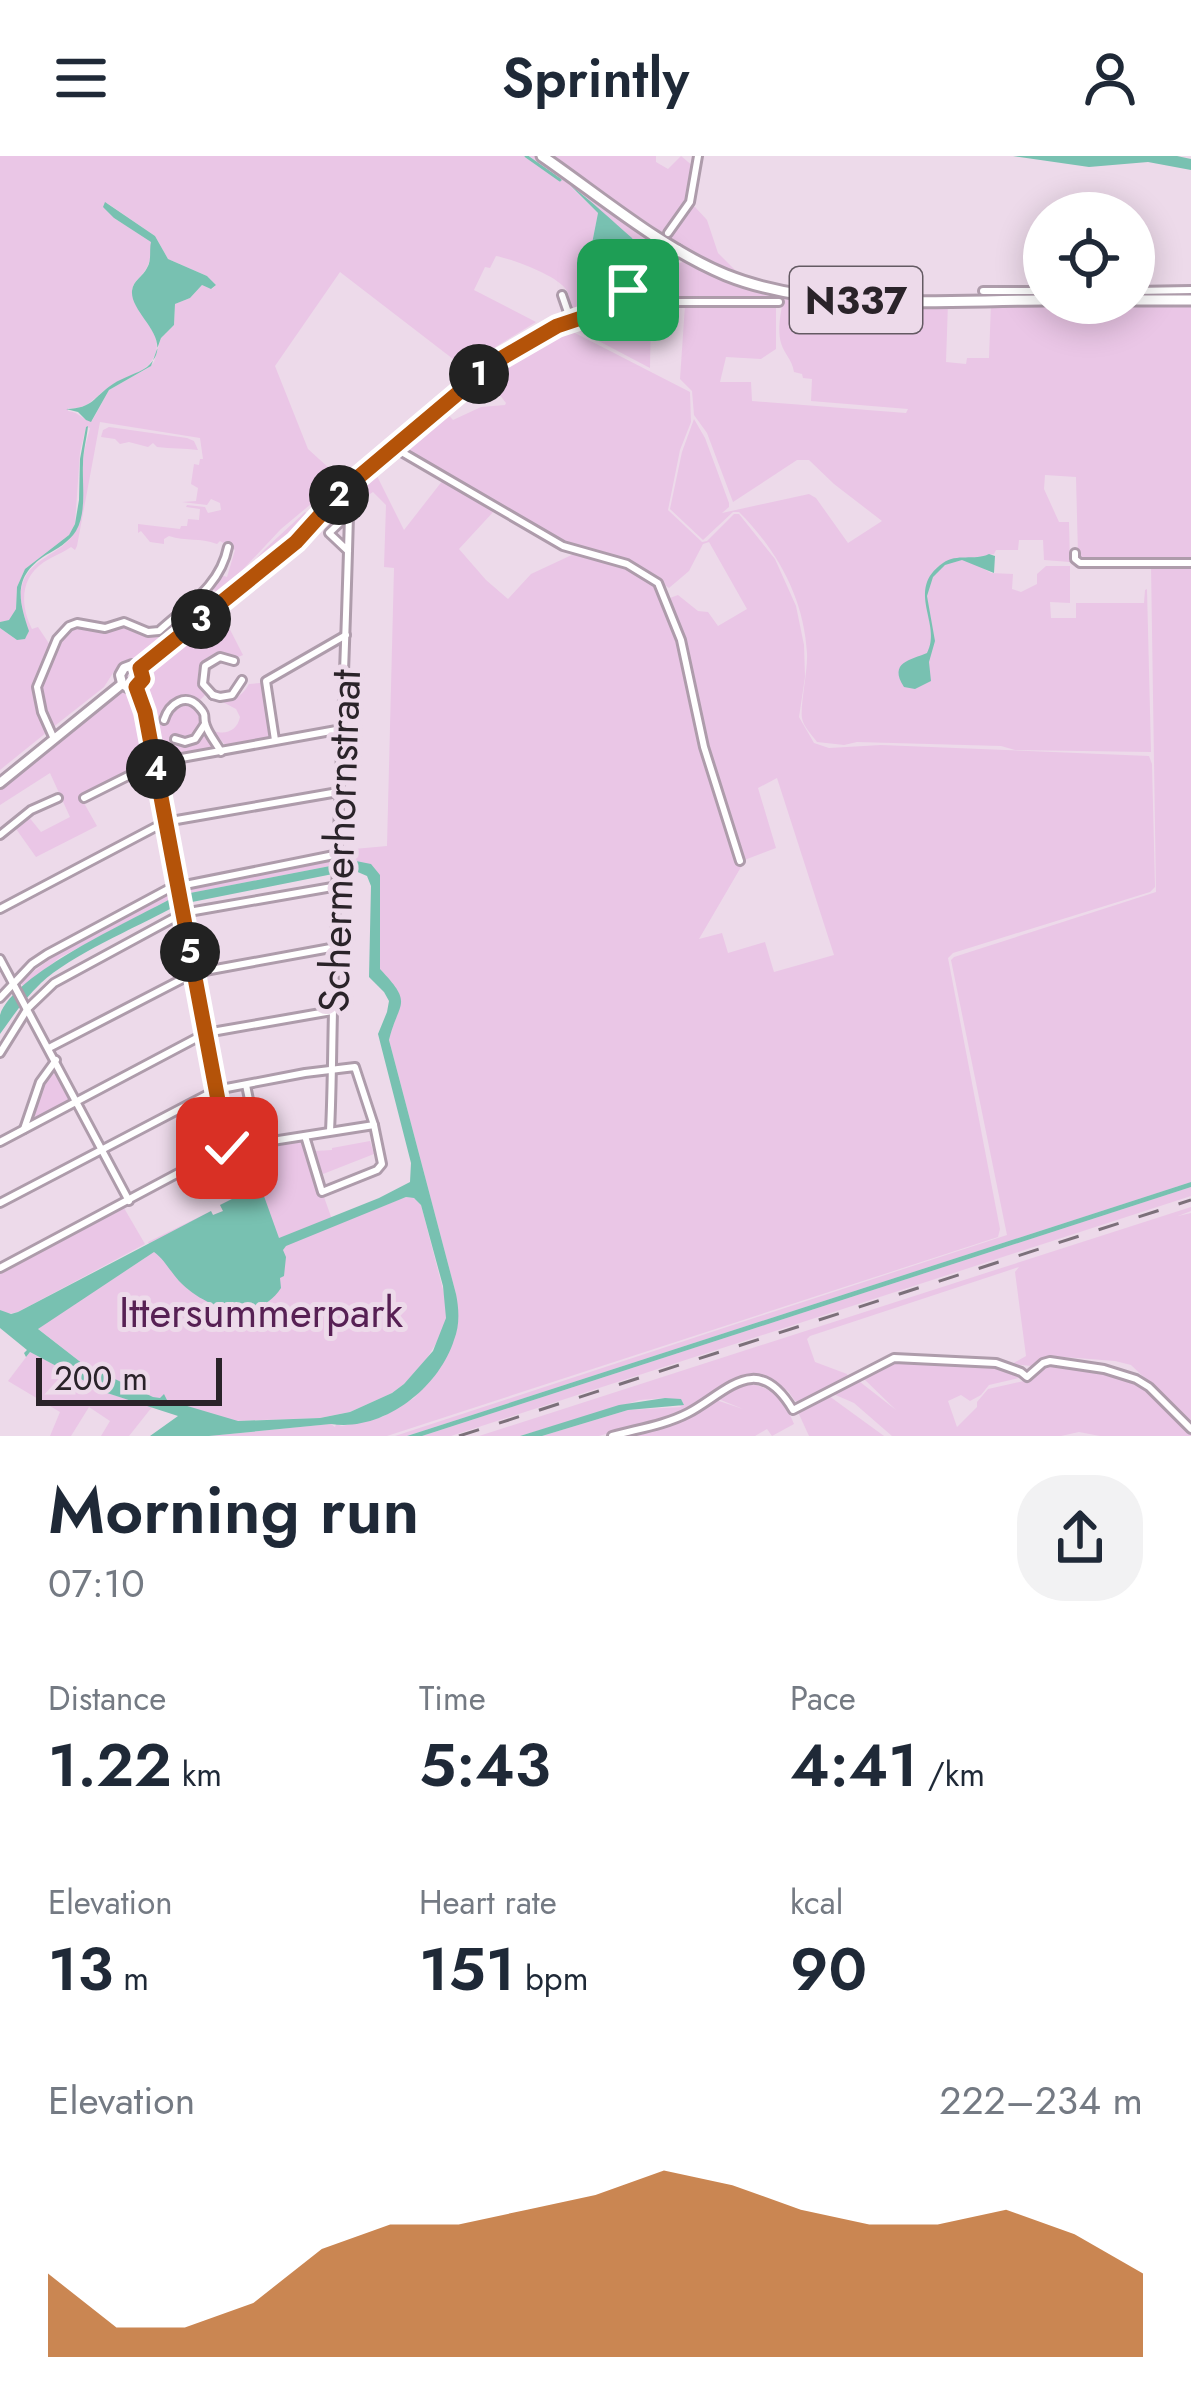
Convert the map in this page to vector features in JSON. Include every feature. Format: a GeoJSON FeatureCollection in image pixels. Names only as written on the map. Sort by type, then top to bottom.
{"type":"FeatureCollection","features":[{"type":"Feature","properties":{"kind":"main road","name":"N337"},"geometry":{"type":"LineString","coordinates":[[542,156],[678,250],[745,282],[808,296],[857,300],[1023,296]]}},
{"type":"Feature","properties":{"kind":"main road"},"geometry":{"type":"LineString","coordinates":[[140,668],[296,542],[342,491],[495,362],[542,333],[638,297],[678,250]]}},
{"type":"Feature","properties":{"kind":"main road"},"geometry":{"type":"LineString","coordinates":[[1155,297],[1191,300]]}},
{"type":"Feature","properties":{"kind":"main road"},"geometry":{"type":"LineString","coordinates":[[124,668],[140,668],[143,679],[136,687],[122,683],[124,668]]}},
{"type":"Feature","properties":{"kind":"main road"},"geometry":{"type":"LineString","coordinates":[[0,783],[122,683]]}},
{"type":"Feature","properties":{"kind":"street"},"geometry":{"type":"LineString","coordinates":[[668,233],[690,202],[698,156]]}},
{"type":"Feature","properties":{"kind":"street"},"geometry":{"type":"LineString","coordinates":[[657,249],[628,290],[638,297],[653,302],[778,302]]}},
{"type":"Feature","properties":{"kind":"street"},"geometry":{"type":"LineString","coordinates":[[1155,293],[1191,290]]}},
{"type":"Feature","properties":{"kind":"street"},"geometry":{"type":"LineString","coordinates":[[983,291],[1023,294]]}},
{"type":"Feature","properties":{"kind":"street"},"geometry":{"type":"LineString","coordinates":[[562,295],[571,321]]}},
{"type":"Feature","properties":{"kind":"street"},"geometry":{"type":"LineString","coordinates":[[393,446],[563,546],[637,568],[658,583],[681,640],[704,747],[740,861]]}},
{"type":"Feature","properties":{"kind":"street","name":"Schermerhornstraat"},"geometry":{"type":"LineString","coordinates":[[330,1131],[332,1011],[336,947],[338,858],[346,635],[349,514],[329,533],[348,551]]}},
{"type":"Feature","properties":{"kind":"street"},"geometry":{"type":"LineString","coordinates":[[54,739],[38,687],[61,634],[77,622],[105,628],[124,622],[148,632],[159,631],[213,584],[228,547]]}},
{"type":"Feature","properties":{"kind":"street"},"geometry":{"type":"LineString","coordinates":[[1075,553],[1080,563],[1191,563]]}},
{"type":"Feature","properties":{"kind":"street"},"geometry":{"type":"LineString","coordinates":[[275,740],[265,682],[346,635]]}},
{"type":"Feature","properties":{"kind":"street"},"geometry":{"type":"LineString","coordinates":[[234,661],[220,657],[205,666],[203,684],[220,698],[232,695],[242,680]]}},
{"type":"Feature","properties":{"kind":"street"},"geometry":{"type":"LineString","coordinates":[[136,687],[145,712],[227,1148]]}},
{"type":"Feature","properties":{"kind":"street"},"geometry":{"type":"LineString","coordinates":[[202,709],[213,695]]}},
{"type":"Feature","properties":{"kind":"street"},"geometry":{"type":"LineString","coordinates":[[164,720],[170,706],[188,700],[202,709],[221,752]]}},
{"type":"Feature","properties":{"kind":"street"},"geometry":{"type":"LineString","coordinates":[[175,740],[195,739],[205,724]]}},
{"type":"Feature","properties":{"kind":"street"},"geometry":{"type":"LineString","coordinates":[[84,798],[154,763],[342,729]]}},
{"type":"Feature","properties":{"kind":"street"},"geometry":{"type":"LineString","coordinates":[[0,909],[165,822],[340,792]]}},
{"type":"Feature","properties":{"kind":"street"},"geometry":{"type":"LineString","coordinates":[[0,836],[32,810],[58,798]]}},
{"type":"Feature","properties":{"kind":"street"},"geometry":{"type":"LineString","coordinates":[[0,998],[32,964],[178,886],[338,858]]}},
{"type":"Feature","properties":{"kind":"street"},"geometry":{"type":"LineString","coordinates":[[0,1053],[26,1005],[68,974],[183,913],[338,886]]}},
{"type":"Feature","properties":{"kind":"street"},"geometry":{"type":"LineString","coordinates":[[50,1048],[194,973],[336,947]]}},
{"type":"Feature","properties":{"kind":"street"},"geometry":{"type":"LineString","coordinates":[[0,959],[129,1201]]}},
{"type":"Feature","properties":{"kind":"street"},"geometry":{"type":"LineString","coordinates":[[0,1142],[206,1033],[332,1011]]}},
{"type":"Feature","properties":{"kind":"street"},"geometry":{"type":"LineString","coordinates":[[24,1129],[33,1099],[56,1060]]}},
{"type":"Feature","properties":{"kind":"street"},"geometry":{"type":"LineString","coordinates":[[0,1203],[216,1090],[356,1067],[382,1164],[322,1192],[305,1136]]}},
{"type":"Feature","properties":{"kind":"street"},"geometry":{"type":"LineString","coordinates":[[247,1084],[258,1144]]}},
{"type":"Feature","properties":{"kind":"street"},"geometry":{"type":"LineString","coordinates":[[209,1162],[227,1148],[374,1125]]}},
{"type":"Feature","properties":{"kind":"street"},"geometry":{"type":"LineString","coordinates":[[0,1268],[193,1169]]}},
{"type":"Feature","properties":{"kind":"street"},"geometry":{"type":"LineString","coordinates":[[613,1436],[680,1416],[723,1388],[745,1380],[776,1389],[793,1410],[890,1358],[996,1363],[1027,1377],[1054,1360],[1104,1369],[1136,1378],[1191,1429]]}},
{"type":"Feature","properties":{"kind":"green space"},"geometry":{"type":"Polygon","coordinates":[[[0,156],[534,156],[658,243],[618,296],[572,310],[567,291],[555,280],[496,256],[474,290],[536,322],[466,369],[340,272],[275,366],[308,449],[341,479],[281,529],[218,596],[185,622],[180,615],[185,609],[188,612],[216,592],[213,588],[221,575],[227,577],[235,550],[220,541],[169,536],[164,544],[150,542],[138,533],[138,524],[180,529],[188,519],[199,520],[200,509],[187,505],[205,507],[208,513],[221,510],[220,503],[211,499],[207,505],[182,502],[196,501],[198,488],[191,484],[194,464],[203,459],[200,438],[100,422],[77,546],[36,568],[24,592],[32,629],[38,627],[50,645],[36,687],[47,732],[0,770],[0,628],[17,640],[27,636],[21,596],[24,579],[76,530],[90,428],[86,427],[80,452],[75,524],[69,535],[25,569],[17,587],[16,609],[10,620],[0,622],[0,156]],[[570,186],[598,213],[586,274],[632,238],[570,186]],[[107,203],[114,218],[151,241],[149,263],[132,293],[157,344],[156,353],[141,371],[114,384],[86,405],[68,408],[92,421],[109,390],[148,368],[154,362],[161,338],[174,325],[175,304],[190,298],[202,285],[212,289],[216,285],[207,276],[168,259],[155,236],[107,203]]]}},
{"type":"Feature","properties":{"kind":"green space"},"geometry":{"type":"Polygon","coordinates":[[[551,156],[656,156],[656,162],[668,169],[681,156],[694,167],[690,196],[664,234],[551,156]]]}},
{"type":"Feature","properties":{"kind":"green space"},"geometry":{"type":"Polygon","coordinates":[[[690,207],[707,220],[718,253],[738,273],[669,238],[690,207]]]}},
{"type":"Feature","properties":{"kind":"green space"},"geometry":{"type":"Polygon","coordinates":[[[685,261],[749,288],[809,302],[948,303],[946,362],[966,364],[967,358],[989,358],[991,303],[1023,303],[1023,324],[1155,324],[1155,303],[1191,303],[1191,559],[1081,559],[1076,477],[1045,475],[1044,489],[1059,522],[1069,522],[1070,562],[1044,560],[1043,540],[1019,540],[1018,550],[996,550],[971,558],[991,573],[1013,574],[1012,589],[1021,592],[1037,584],[1037,574],[1046,566],[1070,566],[1070,603],[1050,602],[1051,618],[1076,618],[1076,603],[1144,603],[1147,589],[1151,752],[817,742],[802,718],[805,633],[794,594],[776,559],[739,512],[733,512],[703,540],[670,509],[694,419],[729,503],[722,513],[809,494],[848,543],[882,521],[809,460],[797,460],[733,502],[707,433],[694,415],[692,391],[680,379],[685,305],[776,306],[776,349],[761,359],[726,357],[720,382],[751,382],[752,401],[906,413],[908,409],[811,401],[812,379],[794,372],[781,343],[784,298],[648,296],[672,266],[685,261]]]}},
{"type":"Feature","properties":{"kind":"green space"},"geometry":{"type":"Polygon","coordinates":[[[640,299],[657,304],[651,309],[650,368],[574,328],[573,324],[640,299]]]}},
{"type":"Feature","properties":{"kind":"green space"},"geometry":{"type":"Polygon","coordinates":[[[568,327],[690,392],[691,422],[668,510],[702,542],[739,514],[775,559],[796,606],[805,677],[799,717],[814,743],[829,748],[881,745],[1149,756],[1155,887],[948,958],[998,1237],[387,1436],[209,1436],[335,1427],[382,1417],[414,1398],[448,1354],[456,1294],[389,1040],[400,1003],[396,990],[379,970],[380,875],[356,861],[343,864],[343,850],[387,846],[394,568],[384,567],[386,505],[373,492],[355,504],[345,495],[374,470],[404,530],[443,480],[495,510],[459,549],[508,599],[531,574],[576,553],[632,569],[657,587],[683,652],[698,735],[741,867],[699,939],[722,933],[728,953],[765,942],[774,972],[834,955],[777,778],[758,788],[776,848],[742,861],[702,736],[691,670],[670,598],[678,595],[698,611],[708,612],[718,626],[747,609],[709,542],[703,544],[689,571],[669,588],[634,565],[558,541],[403,449],[403,444],[444,410],[453,420],[481,407],[505,405],[484,375],[529,345],[568,327]]]}},
{"type":"Feature","properties":{"kind":"green space"},"geometry":{"type":"Polygon","coordinates":[[[109,427],[187,438],[198,450],[120,444],[101,437],[109,427]]]}},
{"type":"Feature","properties":{"kind":"green space"},"geometry":{"type":"Polygon","coordinates":[[[305,512],[313,517],[299,534],[268,558],[262,557],[236,587],[145,657],[220,598],[305,512]]]}},
{"type":"Feature","properties":{"kind":"green space"},"geometry":{"type":"Polygon","coordinates":[[[1151,565],[1191,565],[1191,1182],[407,1436],[395,1436],[1007,1235],[951,960],[1156,892],[1151,565]]]}},
{"type":"Feature","properties":{"kind":"green space"},"geometry":{"type":"Polygon","coordinates":[[[221,612],[243,655],[216,654],[203,662],[198,676],[205,695],[199,701],[173,700],[164,709],[161,724],[167,723],[170,711],[179,704],[194,705],[202,719],[196,734],[174,735],[170,740],[189,745],[204,735],[213,746],[157,757],[143,688],[145,677],[221,612]]]}},
{"type":"Feature","properties":{"kind":"green space"},"geometry":{"type":"Polygon","coordinates":[[[177,617],[182,624],[141,656],[120,662],[104,687],[52,728],[42,705],[41,681],[52,655],[74,625],[102,629],[124,623],[153,634],[177,617]]]}},
{"type":"Feature","properties":{"kind":"green space"},"geometry":{"type":"Polygon","coordinates":[[[261,683],[273,737],[227,747],[213,731],[230,731],[240,717],[236,709],[219,700],[233,699],[249,684],[261,683]]]}},
{"type":"Feature","properties":{"kind":"green space"},"geometry":{"type":"Polygon","coordinates":[[[122,691],[133,692],[140,705],[138,730],[145,763],[80,796],[97,826],[36,857],[14,826],[28,816],[41,832],[70,817],[50,773],[0,805],[0,786],[122,691]]]}},
{"type":"Feature","properties":{"kind":"green space"},"geometry":{"type":"Polygon","coordinates":[[[335,859],[335,865],[190,893],[189,887],[335,859]]]}},
{"type":"Feature","properties":{"kind":"green space"},"geometry":{"type":"Polygon","coordinates":[[[169,893],[170,899],[59,958],[24,987],[20,982],[62,950],[169,893]]]}},
{"type":"Feature","properties":{"kind":"green space"},"geometry":{"type":"Polygon","coordinates":[[[53,1064],[72,1100],[29,1123],[42,1085],[53,1064]]]}},
{"type":"Feature","properties":{"kind":"green space","name":"Ittersummerpark"},"geometry":{"type":"Polygon","coordinates":[[[304,1141],[334,1225],[406,1197],[421,1205],[446,1301],[446,1318],[424,1363],[392,1393],[350,1412],[320,1418],[234,1421],[110,1379],[37,1328],[145,1258],[153,1251],[148,1242],[211,1211],[213,1215],[223,1211],[220,1205],[257,1186],[252,1148],[304,1141]]]}},
{"type":"Feature","properties":{"kind":"green space"},"geometry":{"type":"Polygon","coordinates":[[[370,1141],[374,1154],[323,1174],[314,1151],[370,1141]]]}},
{"type":"Feature","properties":{"kind":"green space"},"geometry":{"type":"Polygon","coordinates":[[[1191,1187],[1191,1196],[451,1436],[422,1436],[1191,1187]]]}},
{"type":"Feature","properties":{"kind":"green space"},"geometry":{"type":"Polygon","coordinates":[[[1191,1207],[1178,1216],[1191,1213],[1191,1422],[1131,1365],[1051,1356],[1032,1366],[1012,1364],[1026,1356],[1015,1272],[1019,1267],[810,1336],[815,1362],[848,1378],[803,1402],[771,1381],[747,1375],[725,1383],[678,1413],[599,1436],[542,1436],[628,1410],[682,1407],[665,1398],[640,1400],[520,1436],[479,1436],[1191,1207]]]}},
{"type":"Feature","properties":{"kind":"green space"},"geometry":{"type":"Polygon","coordinates":[[[124,1208],[145,1244],[18,1312],[0,1310],[0,1274],[124,1208]]]}},
{"type":"Feature","properties":{"kind":"green space"},"geometry":{"type":"Polygon","coordinates":[[[30,1352],[107,1393],[152,1407],[129,1436],[101,1436],[110,1421],[89,1407],[71,1436],[50,1436],[60,1412],[8,1381],[30,1352]]]}},
{"type":"Feature","properties":{"kind":"green space"},"geometry":{"type":"Polygon","coordinates":[[[894,1360],[993,1364],[1022,1374],[989,1385],[970,1401],[961,1395],[948,1401],[957,1427],[988,1389],[1028,1380],[1042,1366],[1055,1362],[1125,1376],[1147,1387],[1191,1436],[1079,1432],[1061,1436],[892,1436],[854,1403],[831,1393],[855,1378],[896,1410],[862,1377],[894,1360]]]}},
{"type":"Feature","properties":{"kind":"green space"},"geometry":{"type":"Polygon","coordinates":[[[744,1384],[776,1395],[794,1424],[772,1436],[767,1429],[755,1436],[621,1436],[680,1419],[713,1399],[743,1409],[716,1398],[744,1384]]]}},
{"type":"Feature","properties":{"kind":"green space"},"geometry":{"type":"Polygon","coordinates":[[[829,1396],[884,1436],[809,1436],[798,1412],[829,1396]]]}},
{"type":"Feature","properties":{"kind":"shaded area"},"geometry":{"type":"Polygon","coordinates":[[[1013,156],[1177,156],[1191,159],[1191,170],[1148,162],[1089,167],[1013,156]]]}},
{"type":"Feature","properties":{"kind":"shaded area"},"geometry":{"type":"Polygon","coordinates":[[[570,185],[635,244],[614,286],[588,289],[586,274],[598,213],[570,185]]]}},
{"type":"Feature","properties":{"kind":"shaded area"},"geometry":{"type":"Polygon","coordinates":[[[105,202],[155,236],[168,259],[207,276],[216,285],[211,289],[202,285],[190,298],[175,304],[174,325],[157,349],[132,291],[149,265],[151,242],[114,218],[103,207],[105,202]]]}},
{"type":"Feature","properties":{"kind":"shaded area"},"geometry":{"type":"Polygon","coordinates":[[[153,359],[151,366],[109,390],[91,422],[66,409],[88,404],[153,359]]]}},
{"type":"Feature","properties":{"kind":"shaded area"},"geometry":{"type":"Polygon","coordinates":[[[88,426],[79,524],[70,539],[35,563],[23,580],[22,609],[29,631],[25,639],[17,640],[0,628],[0,622],[9,620],[16,609],[17,587],[25,569],[69,535],[75,524],[80,459],[88,426]]]}},
{"type":"Feature","properties":{"kind":"shaded area"},"geometry":{"type":"Polygon","coordinates":[[[995,556],[994,573],[962,560],[945,565],[933,577],[927,596],[935,641],[929,662],[931,681],[915,689],[904,687],[900,667],[927,653],[931,642],[925,596],[932,573],[948,560],[995,556]]]}},
{"type":"Feature","properties":{"kind":"shaded area"},"geometry":{"type":"Polygon","coordinates":[[[356,861],[371,864],[380,875],[380,969],[401,1003],[389,1040],[456,1294],[458,1317],[454,1340],[436,1374],[406,1403],[370,1421],[209,1436],[150,1436],[178,1416],[107,1393],[30,1352],[26,1357],[27,1350],[0,1328],[0,1310],[18,1312],[211,1211],[213,1215],[223,1211],[220,1205],[260,1185],[279,1238],[410,1182],[411,1163],[378,1034],[389,1001],[369,977],[371,886],[367,876],[353,870],[192,902],[190,893],[356,861]],[[406,1197],[286,1246],[281,1288],[258,1307],[231,1309],[203,1299],[179,1281],[154,1252],[38,1329],[83,1364],[153,1397],[164,1394],[167,1400],[238,1421],[350,1412],[404,1384],[433,1351],[446,1318],[443,1286],[421,1205],[406,1197]]]}},
{"type":"Feature","properties":{"kind":"shaded area"},"geometry":{"type":"Polygon","coordinates":[[[170,899],[172,908],[86,952],[41,983],[0,1034],[0,1015],[27,982],[170,899]]]}},
{"type":"Feature","properties":{"kind":"shaded area"},"geometry":{"type":"Polygon","coordinates":[[[1191,1182],[1191,1187],[422,1436],[407,1436],[1191,1182]]]}},
{"type":"Feature","properties":{"kind":"shaded area"},"geometry":{"type":"Polygon","coordinates":[[[681,1399],[684,1405],[628,1410],[542,1436],[520,1436],[619,1405],[681,1399]]]}},
{"type":"Feature","properties":{"kind":"waterway"},"geometry":{"type":"LineString","coordinates":[[526,156],[560,180]]}},
{"type":"Feature","properties":{"kind":"railway"},"geometry":{"type":"LineString","coordinates":[[459,1436],[1191,1200]]}},
{"type":"Feature","properties":{"kind":"route"},"geometry":{"type":"LineString","coordinates":[[227,1148],[145,712],[136,687],[143,679],[140,668],[296,542],[342,491],[475,377],[542,333],[635,300],[628,290]]}}]}
